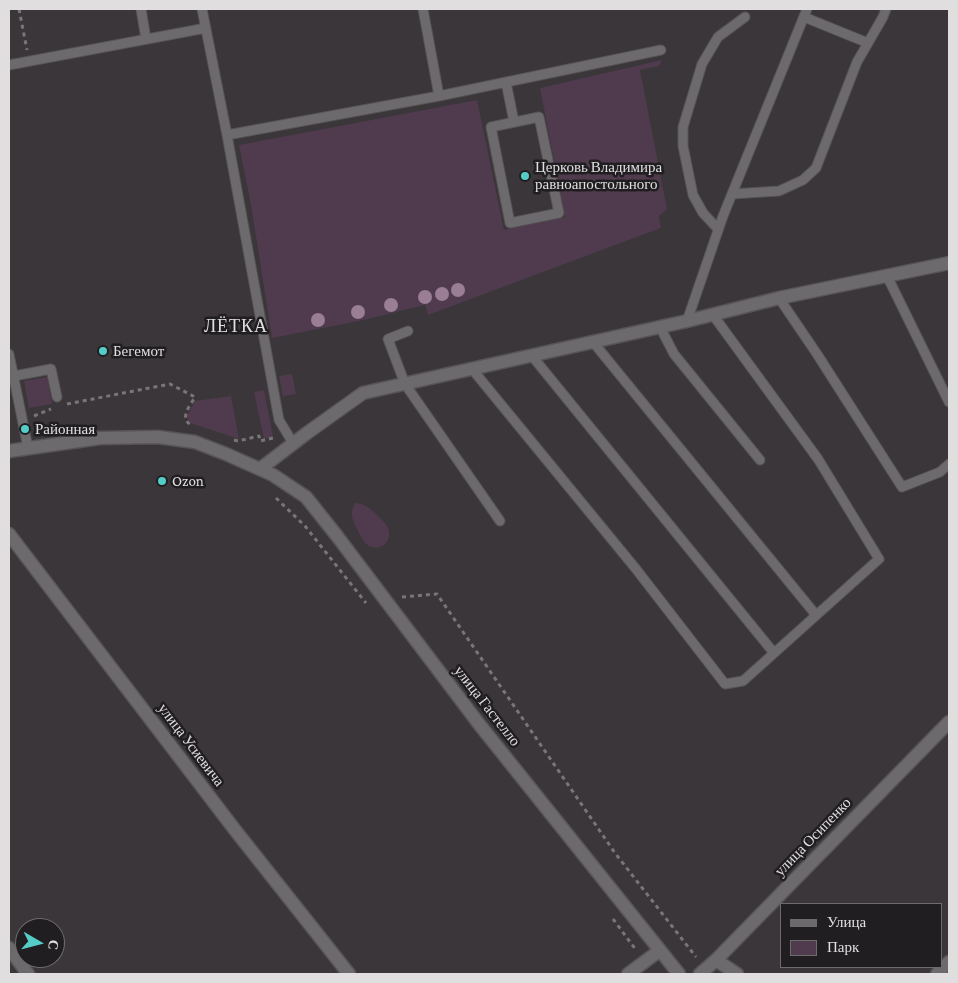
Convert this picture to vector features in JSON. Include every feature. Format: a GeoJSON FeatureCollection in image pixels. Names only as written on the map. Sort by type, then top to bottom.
{"type":"FeatureCollection","features":[{"type":"Feature","properties":{"kind":"street"},"geometry":{"type":"LineString","coordinates":[[260,469],[291,439],[364,393],[687,322],[779,298],[949,263]]}},
{"type":"Feature","properties":{"kind":"street","name":"улица Гастелло"},"geometry":{"type":"LineString","coordinates":[[9,451],[100,438],[158,436],[195,442],[226,454],[272,475],[306,496],[485,732],[679,974]]}},
{"type":"Feature","properties":{"kind":"street","name":"улица Усиевича"},"geometry":{"type":"LineString","coordinates":[[9,534],[235,830],[349,974]]}},
{"type":"Feature","properties":{"kind":"street","name":"улица Осипенко"},"geometry":{"type":"LineString","coordinates":[[703,972],[949,722]]}},
{"type":"Feature","properties":{"kind":"street"},"geometry":{"type":"LineString","coordinates":[[9,948],[28,974]]}},
{"type":"Feature","properties":{"kind":"street"},"geometry":{"type":"LineString","coordinates":[[628,974],[659,951]]}},
{"type":"Feature","properties":{"kind":"street"},"geometry":{"type":"LineString","coordinates":[[716,960],[738,974]]}},
{"type":"Feature","properties":{"kind":"street"},"geometry":{"type":"LineString","coordinates":[[938,974],[949,962]]}},
{"type":"Feature","properties":{"kind":"lane"},"geometry":{"type":"LineString","coordinates":[[141,9],[146,39]]}},
{"type":"Feature","properties":{"kind":"lane"},"geometry":{"type":"LineString","coordinates":[[202,9],[277,411],[279,420],[291,439]]}},
{"type":"Feature","properties":{"kind":"lane"},"geometry":{"type":"LineString","coordinates":[[423,9],[439,96]]}},
{"type":"Feature","properties":{"kind":"lane"},"geometry":{"type":"LineString","coordinates":[[732,194],[780,191],[802,180],[816,168],[857,62],[886,9]]}},
{"type":"Feature","properties":{"kind":"lane"},"geometry":{"type":"LineString","coordinates":[[687,322],[718,229],[806,13],[868,43]]}},
{"type":"Feature","properties":{"kind":"lane"},"geometry":{"type":"LineString","coordinates":[[718,229],[703,212],[693,195],[683,146],[683,127],[702,64],[718,37],[745,16]]}},
{"type":"Feature","properties":{"kind":"lane"},"geometry":{"type":"LineString","coordinates":[[9,65],[206,28]]}},
{"type":"Feature","properties":{"kind":"lane"},"geometry":{"type":"LineString","coordinates":[[227,135],[439,96],[661,50]]}},
{"type":"Feature","properties":{"kind":"lane"},"geometry":{"type":"LineString","coordinates":[[506,82],[514,122]]}},
{"type":"Feature","properties":{"kind":"lane"},"geometry":{"type":"LineString","coordinates":[[539,117],[559,213],[510,223],[491,126],[514,122],[539,117]]}},
{"type":"Feature","properties":{"kind":"lane"},"geometry":{"type":"LineString","coordinates":[[887,276],[949,402]]}},
{"type":"Feature","properties":{"kind":"lane"},"geometry":{"type":"LineString","coordinates":[[779,298],[902,487],[940,472],[949,464]]}},
{"type":"Feature","properties":{"kind":"lane"},"geometry":{"type":"LineString","coordinates":[[472,369],[636,569],[725,684],[743,680],[879,559],[818,459],[713,315]]}},
{"type":"Feature","properties":{"kind":"lane"},"geometry":{"type":"LineString","coordinates":[[660,327],[674,354],[760,460]]}},
{"type":"Feature","properties":{"kind":"lane"},"geometry":{"type":"LineString","coordinates":[[408,331],[388,339],[405,384],[500,521]]}},
{"type":"Feature","properties":{"kind":"lane"},"geometry":{"type":"LineString","coordinates":[[593,342],[816,615]]}},
{"type":"Feature","properties":{"kind":"lane"},"geometry":{"type":"LineString","coordinates":[[9,354],[28,448]]}},
{"type":"Feature","properties":{"kind":"lane"},"geometry":{"type":"LineString","coordinates":[[532,356],[774,653]]}},
{"type":"Feature","properties":{"kind":"lane"},"geometry":{"type":"LineString","coordinates":[[14,376],[51,369],[59,401]]}},
{"type":"Feature","properties":{"kind":"path"},"geometry":{"type":"LineString","coordinates":[[19,9],[29,61]]}},
{"type":"Feature","properties":{"kind":"path"},"geometry":{"type":"LineString","coordinates":[[59,401],[170,384],[195,397],[185,418],[188,424],[196,427]]}},
{"type":"Feature","properties":{"kind":"path"},"geometry":{"type":"LineString","coordinates":[[23,422],[52,409]]}},
{"type":"Feature","properties":{"kind":"path"},"geometry":{"type":"LineString","coordinates":[[229,438],[238,441],[259,436],[260,441],[291,439]]}},
{"type":"Feature","properties":{"kind":"path"},"geometry":{"type":"LineString","coordinates":[[384,598],[437,594],[615,853],[703,972]]}},
{"type":"Feature","properties":{"kind":"green space"},"geometry":{"type":"Polygon","coordinates":[[[662,60],[659,66],[640,70],[667,209],[659,216],[661,228],[428,315],[425,305],[359,321],[272,338],[251,205],[239,145],[477,100],[504,230],[565,217],[540,88],[662,60]]]}},
{"type":"Feature","properties":{"kind":"green space"},"geometry":{"type":"Polygon","coordinates":[[[292,374],[296,394],[283,396],[279,376],[292,374]]]}},
{"type":"Feature","properties":{"kind":"green space"},"geometry":{"type":"Polygon","coordinates":[[[47,377],[52,404],[29,408],[24,381],[47,377]]]}},
{"type":"Feature","properties":{"kind":"green space"},"geometry":{"type":"Polygon","coordinates":[[[264,390],[273,437],[264,439],[254,392],[264,390]]]}},
{"type":"Feature","properties":{"kind":"green space"},"geometry":{"type":"Polygon","coordinates":[[[231,396],[239,439],[188,421],[187,416],[195,401],[231,396]]]}},
{"type":"Feature","properties":{"kind":"green space"},"geometry":{"type":"Polygon","coordinates":[[[355,503],[369,508],[387,526],[388,539],[383,546],[374,548],[365,543],[352,516],[355,503]]]}},
{"type":"Feature","properties":{"kind":"place","name":"Церковь Владимира равноапостольного"},"geometry":{"type":"Point","coordinates":[525,176]}},
{"type":"Feature","properties":{"kind":"place","name":"Бегемот"},"geometry":{"type":"Point","coordinates":[103,351]}},
{"type":"Feature","properties":{"kind":"place","name":"Районная"},"geometry":{"type":"Point","coordinates":[25,429]}},
{"type":"Feature","properties":{"kind":"place","name":"Ozon"},"geometry":{"type":"Point","coordinates":[162,481]}},
{"type":"Feature","properties":{"kind":"district","name":"ЛЁТКА"},"geometry":{"type":"Point","coordinates":[236,326]}}]}
